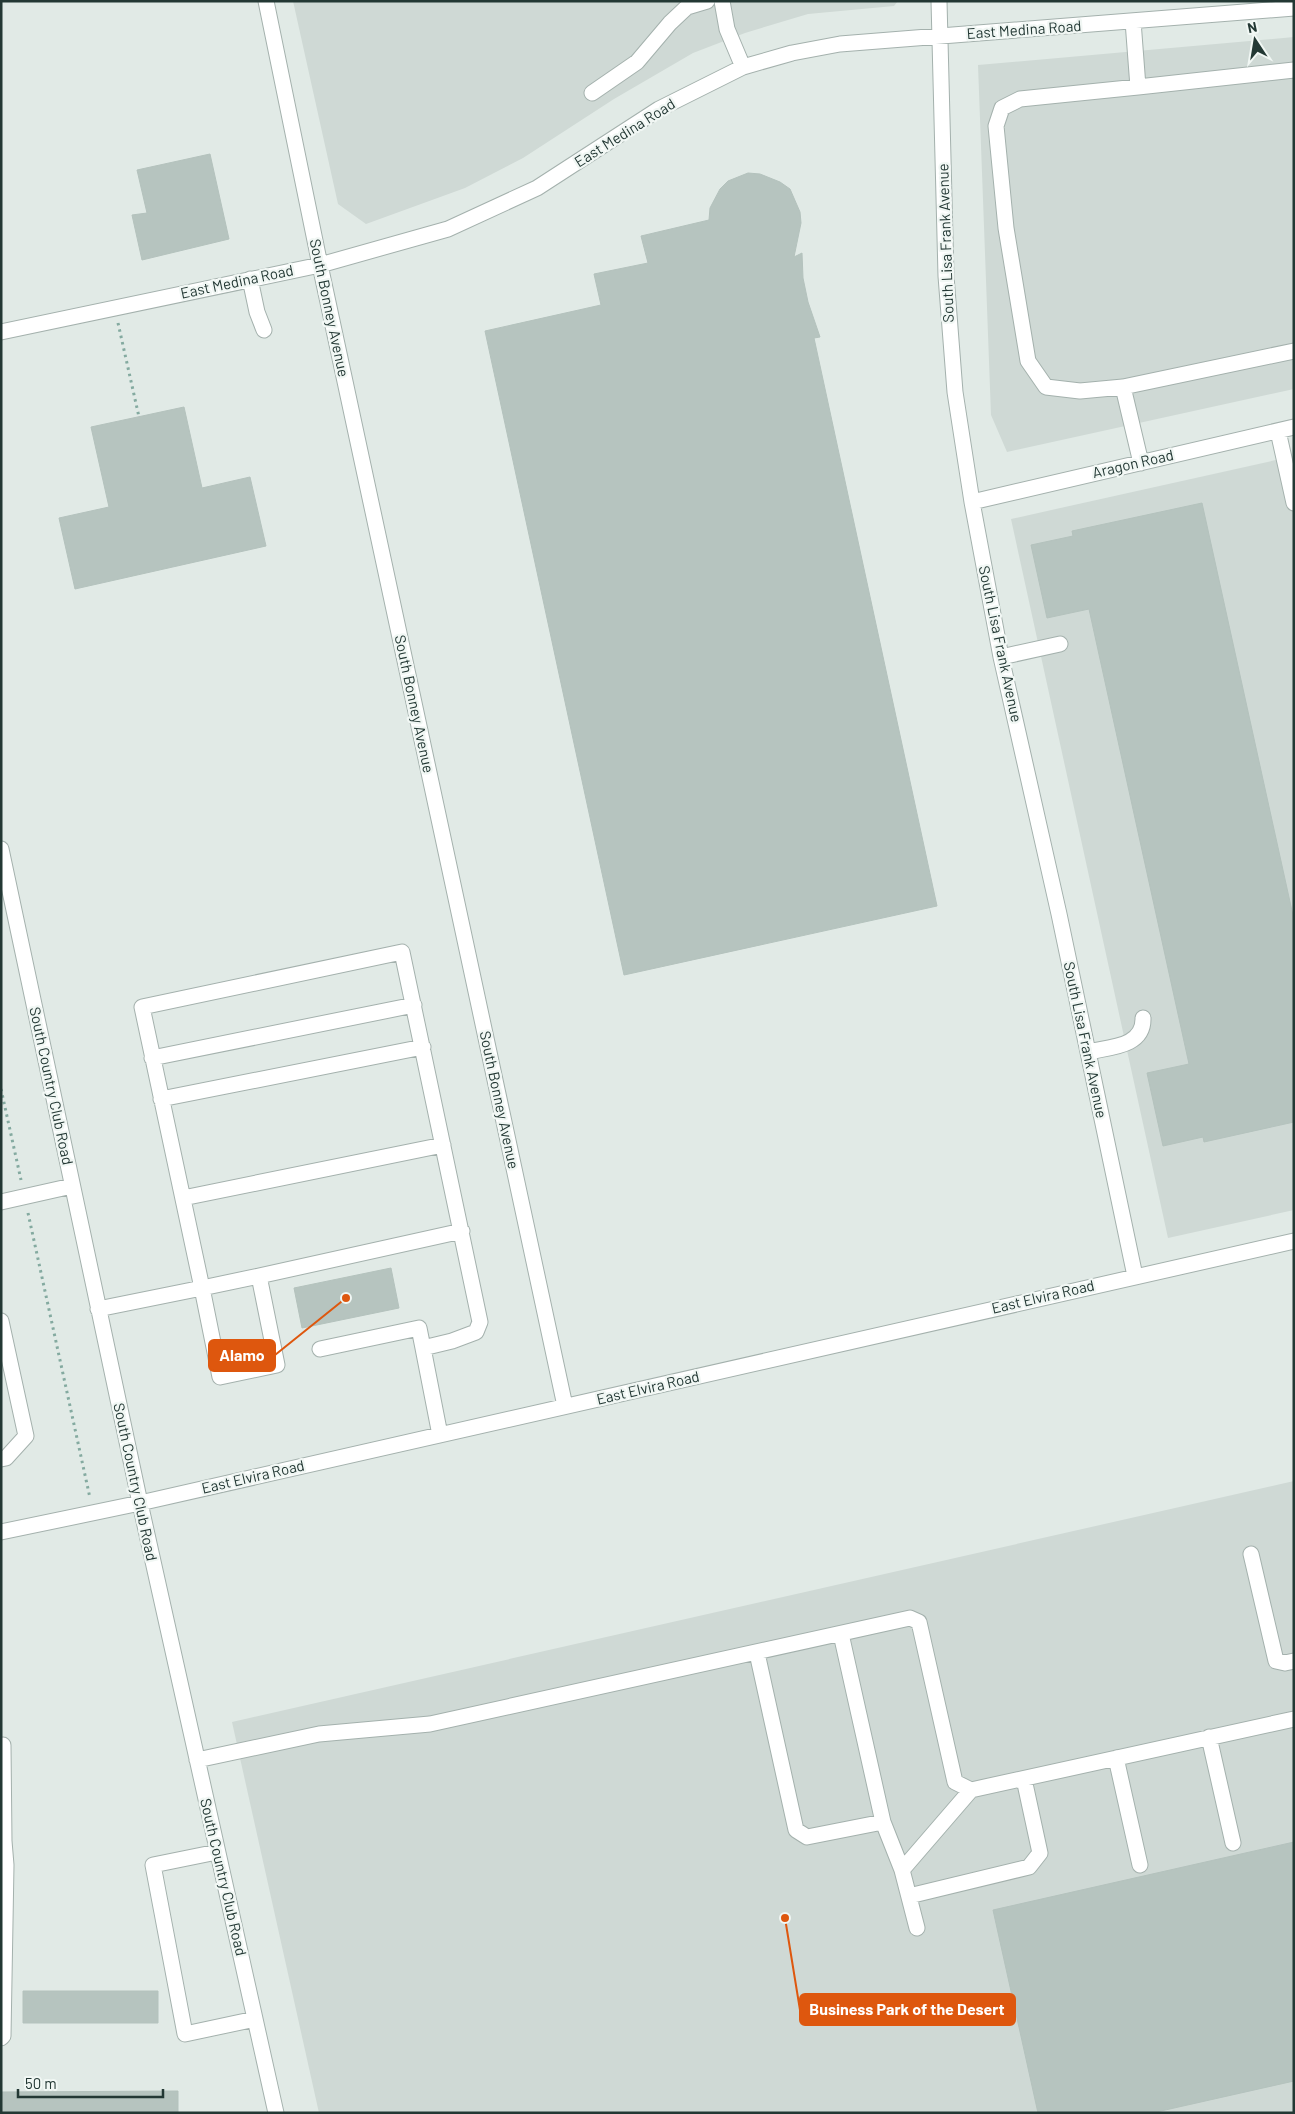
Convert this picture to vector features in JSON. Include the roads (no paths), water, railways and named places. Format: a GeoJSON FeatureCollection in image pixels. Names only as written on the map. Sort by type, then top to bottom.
{"type":"FeatureCollection","features":[{"type":"Feature","properties":{"kind":"street","name":"South Bonney Avenue"},"geometry":{"type":"LineString","coordinates":[[266,1],[320,265],[565,1406]]}},
{"type":"Feature","properties":{"kind":"street"},"geometry":{"type":"LineString","coordinates":[[592,93],[638,62],[686,4],[707,1]]}},
{"type":"Feature","properties":{"kind":"street","name":"South Lisa Frank Avenue"},"geometry":{"type":"LineString","coordinates":[[939,1],[946,276],[955,392],[972,502],[1001,657],[1135,1276]]}},
{"type":"Feature","properties":{"kind":"street"},"geometry":{"type":"LineString","coordinates":[[723,4],[728,29],[743,67]]}},
{"type":"Feature","properties":{"kind":"street","name":"East Medina Road"},"geometry":{"type":"LineString","coordinates":[[1,332],[320,265],[448,229],[537,188],[659,108],[743,67],[792,53],[840,44],[1294,8]]}},
{"type":"Feature","properties":{"kind":"street"},"geometry":{"type":"LineString","coordinates":[[1133,21],[1138,86]]}},
{"type":"Feature","properties":{"kind":"street"},"geometry":{"type":"LineString","coordinates":[[1294,70],[1020,99],[1002,108],[996,126],[1006,228],[1028,361],[1046,387],[1080,391],[1123,386],[1294,351]]}},
{"type":"Feature","properties":{"kind":"street"},"geometry":{"type":"LineString","coordinates":[[250,279],[257,312],[264,330]]}},
{"type":"Feature","properties":{"kind":"street"},"geometry":{"type":"LineString","coordinates":[[1123,386],[1141,462]]}},
{"type":"Feature","properties":{"kind":"street","name":"Aragon Road"},"geometry":{"type":"LineString","coordinates":[[972,502],[1294,427]]}},
{"type":"Feature","properties":{"kind":"street"},"geometry":{"type":"LineString","coordinates":[[1278,431],[1294,503]]}},
{"type":"Feature","properties":{"kind":"street"},"geometry":{"type":"LineString","coordinates":[[1001,657],[1060,644]]}},
{"type":"Feature","properties":{"kind":"street","name":"South Country Club Road"},"geometry":{"type":"LineString","coordinates":[[1,850],[140,1503],[276,2113]]}},
{"type":"Feature","properties":{"kind":"street"},"geometry":{"type":"LineString","coordinates":[[259,1276],[277,1365],[220,1377],[142,1007],[402,952],[480,1322],[476,1332],[452,1341],[423,1348]]}},
{"type":"Feature","properties":{"kind":"street"},"geometry":{"type":"LineString","coordinates":[[152,1058],[414,1005]]}},
{"type":"Feature","properties":{"kind":"street"},"geometry":{"type":"LineString","coordinates":[[1088,1052],[1132,1042],[1139,1036],[1144,1027],[1143,1018]]}},
{"type":"Feature","properties":{"kind":"street"},"geometry":{"type":"LineString","coordinates":[[161,1099],[423,1047]]}},
{"type":"Feature","properties":{"kind":"street"},"geometry":{"type":"LineString","coordinates":[[183,1198],[443,1145]]}},
{"type":"Feature","properties":{"kind":"street"},"geometry":{"type":"LineString","coordinates":[[1,1202],[72,1186]]}},
{"type":"Feature","properties":{"kind":"street"},"geometry":{"type":"LineString","coordinates":[[98,1308],[259,1276],[462,1231]]}},
{"type":"Feature","properties":{"kind":"street","name":"East Elvira Road"},"geometry":{"type":"LineString","coordinates":[[1,1532],[140,1503],[1294,1241]]}},
{"type":"Feature","properties":{"kind":"street"},"geometry":{"type":"LineString","coordinates":[[1,1321],[26,1436],[6,1458],[1,1459]]}},
{"type":"Feature","properties":{"kind":"street"},"geometry":{"type":"LineString","coordinates":[[320,1349],[419,1328],[440,1435]]}},
{"type":"Feature","properties":{"kind":"street"},"geometry":{"type":"LineString","coordinates":[[1251,1554],[1276,1661],[1285,1663],[1294,1661]]}},
{"type":"Feature","properties":{"kind":"street"},"geometry":{"type":"LineString","coordinates":[[197,1760],[319,1734],[430,1724],[910,1618],[919,1622],[955,1782],[971,1790]]}},
{"type":"Feature","properties":{"kind":"street"},"geometry":{"type":"LineString","coordinates":[[841,1634],[882,1822],[902,1870],[917,1928]]}},
{"type":"Feature","properties":{"kind":"street"},"geometry":{"type":"LineString","coordinates":[[757,1653],[796,1830],[807,1838],[882,1822]]}},
{"type":"Feature","properties":{"kind":"street"},"geometry":{"type":"LineString","coordinates":[[902,1870],[971,1790],[1294,1719]]}},
{"type":"Feature","properties":{"kind":"street"},"geometry":{"type":"LineString","coordinates":[[1209,1737],[1233,1843]]}},
{"type":"Feature","properties":{"kind":"street"},"geometry":{"type":"LineString","coordinates":[[1,2038],[3,2036],[6,1865],[3,1745]]}},
{"type":"Feature","properties":{"kind":"street"},"geometry":{"type":"LineString","coordinates":[[1116,1758],[1140,1865]]}},
{"type":"Feature","properties":{"kind":"street"},"geometry":{"type":"LineString","coordinates":[[909,1896],[1029,1867],[1040,1853],[1024,1779]]}},
{"type":"Feature","properties":{"kind":"street"},"geometry":{"type":"LineString","coordinates":[[217,1852],[153,1865],[185,2034],[255,2019]]}},
{"type":"Feature","properties":{"kind":"place","name":"Alamo"},"geometry":{"type":"Point","coordinates":[346,1298]}},
{"type":"Feature","properties":{"kind":"place","name":"Business Park of the Desert"},"geometry":{"type":"Point","coordinates":[785,1918]}}]}
